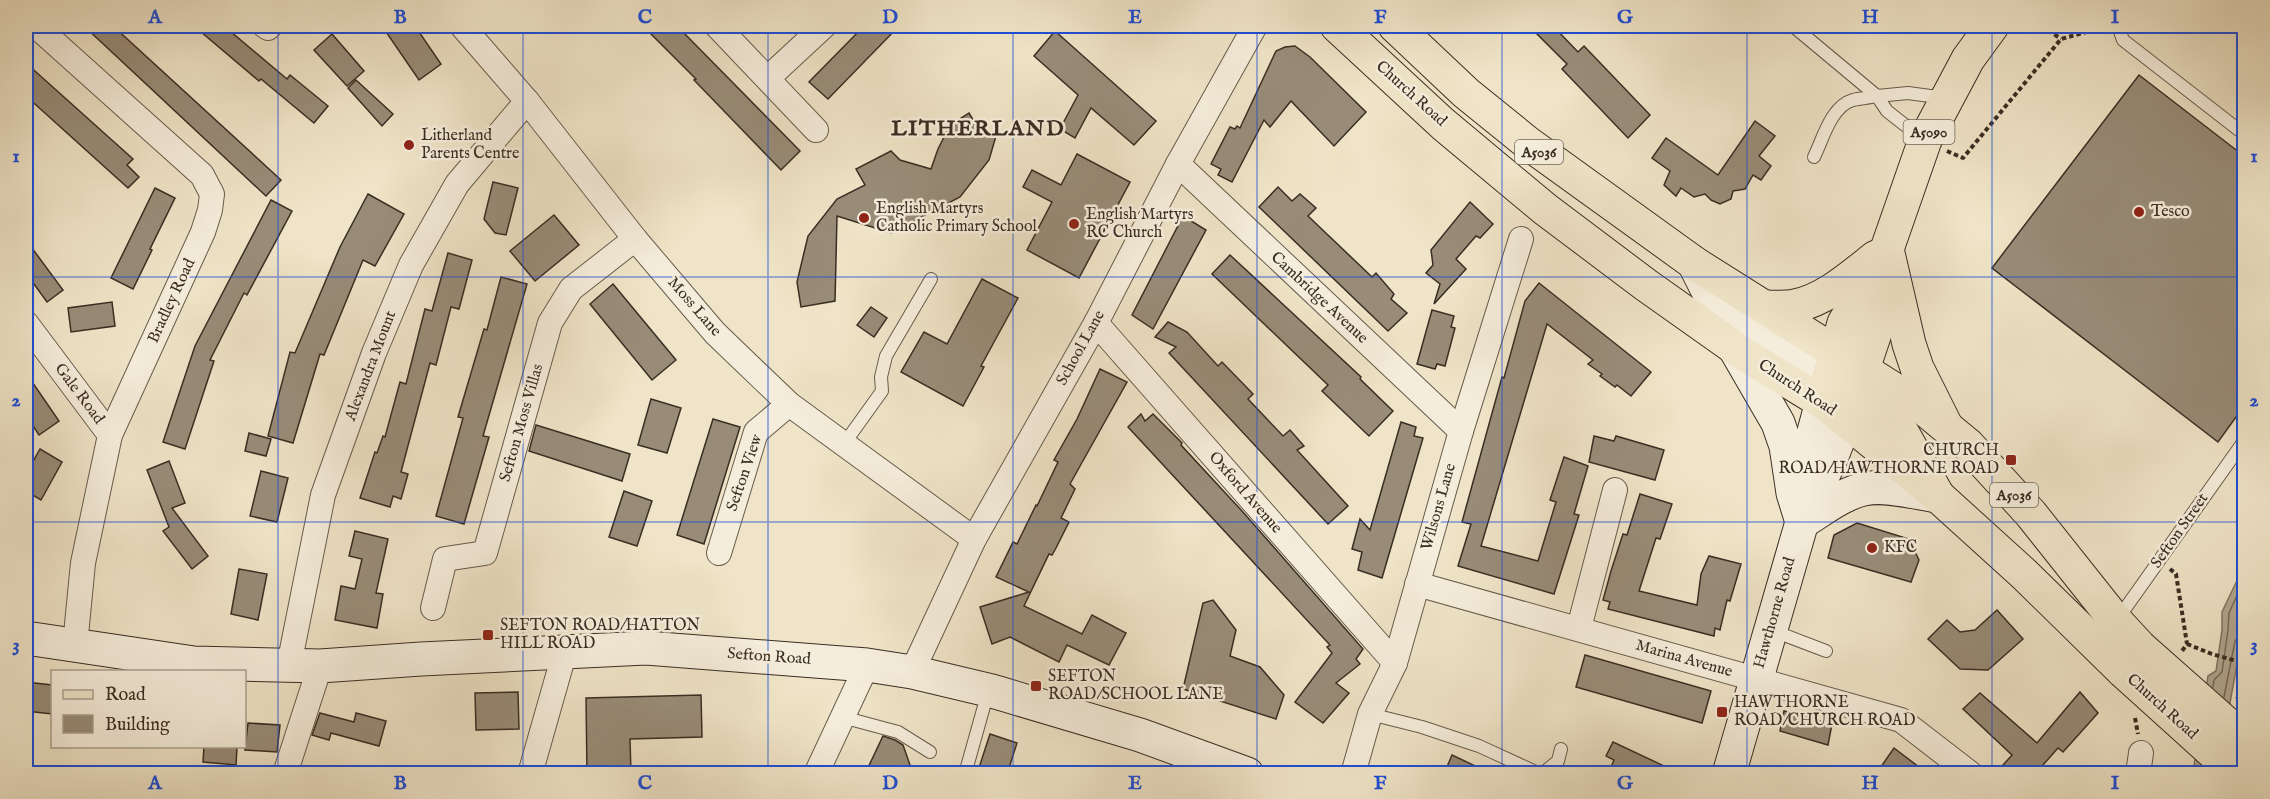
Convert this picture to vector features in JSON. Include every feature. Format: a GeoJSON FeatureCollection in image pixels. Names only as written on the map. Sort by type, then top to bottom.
{"type":"FeatureCollection","features":[{"type":"Feature","properties":{"kind":"main road","name":"Church Road"},"geometry":{"type":"LineString","coordinates":[[1337,26],[1443,124],[1545,209],[1646,285],[1734,347],[1842,385],[1922,407],[1946,426],[1968,445],[2031,514],[2116,621],[2132,659],[2237,774]]}},
{"type":"Feature","properties":{"kind":"main road","name":"Church Road"},"geometry":{"type":"LineString","coordinates":[[1395,26],[1466,93],[1528,144],[1694,263],[1766,308],[1842,385],[1938,496],[2024,574],[2132,659],[2244,739]]}},
{"type":"Feature","properties":{"kind":"main road","name":"Hawthorne Road"},"geometry":{"type":"LineString","coordinates":[[1729,774],[1802,522],[1832,456],[1842,385],[1844,323],[1887,249],[1925,140],[1968,59],[1992,26]]}},
{"type":"Feature","properties":{"kind":"main road"},"geometry":{"type":"LineString","coordinates":[[1766,308],[1792,307],[1814,300],[1835,288],[1887,249],[1909,344],[1917,368],[1946,426]]}},
{"type":"Feature","properties":{"kind":"main road"},"geometry":{"type":"LineString","coordinates":[[1694,263],[1712,299],[1842,385]]}},
{"type":"Feature","properties":{"kind":"main road"},"geometry":{"type":"LineString","coordinates":[[1734,347],[1778,423],[1786,446],[1793,493],[1802,522],[1845,496],[1864,489],[1876,488],[1938,496]]}},
{"type":"Feature","properties":{"kind":"main road","name":"Sefton Road"},"geometry":{"type":"LineString","coordinates":[[26,638],[194,667],[304,665],[646,648],[867,665],[912,672],[988,691],[1140,735],[1247,774]]}},
{"type":"Feature","properties":{"kind":"street","name":"Bradley Road"},"geometry":{"type":"LineString","coordinates":[[36,26],[202,175],[212,194],[203,232],[110,435],[83,563],[75,645]]}},
{"type":"Feature","properties":{"kind":"street","name":"Moss Lane"},"geometry":{"type":"LineString","coordinates":[[462,26],[527,101],[635,239],[715,333],[789,404],[974,539]]}},
{"type":"Feature","properties":{"kind":"street"},"geometry":{"type":"LineString","coordinates":[[717,26],[816,130]]}},
{"type":"Feature","properties":{"kind":"street"},"geometry":{"type":"LineString","coordinates":[[768,78],[824,26]]}},
{"type":"Feature","properties":{"kind":"street","name":"School Lane"},"geometry":{"type":"LineString","coordinates":[[912,672],[974,539],[1096,322],[1178,164],[1255,26]]}},
{"type":"Feature","properties":{"kind":"street","name":"Alexandra Mount"},"geometry":{"type":"LineString","coordinates":[[285,774],[304,665],[323,495],[374,353],[411,266],[457,184],[527,101]]}},
{"type":"Feature","properties":{"kind":"street","name":"Cambridge Avenue"},"geometry":{"type":"LineString","coordinates":[[1178,164],[1461,431]]}},
{"type":"Feature","properties":{"kind":"street","name":"Sefton Moss Villas"},"geometry":{"type":"LineString","coordinates":[[433,608],[445,559],[485,553],[550,323],[571,289],[635,239]]}},
{"type":"Feature","properties":{"kind":"street","name":"Wilsons Lane"},"geometry":{"type":"LineString","coordinates":[[1353,774],[1370,714],[1395,663],[1461,431],[1521,239]]}},
{"type":"Feature","properties":{"kind":"street","name":"Oxford Avenue"},"geometry":{"type":"LineString","coordinates":[[1096,322],[1395,663]]}},
{"type":"Feature","properties":{"kind":"street","name":"Gale Road"},"geometry":{"type":"LineString","coordinates":[[26,323],[110,435]]}},
{"type":"Feature","properties":{"kind":"street","name":"Sefton View"},"geometry":{"type":"LineString","coordinates":[[719,553],[756,432],[789,404]]}},
{"type":"Feature","properties":{"kind":"street"},"geometry":{"type":"LineString","coordinates":[[1579,628],[1615,490]]}},
{"type":"Feature","properties":{"kind":"street","name":"Marina Avenue"},"geometry":{"type":"LineString","coordinates":[[1417,584],[1859,706],[1901,720],[1971,774]]}},
{"type":"Feature","properties":{"kind":"street"},"geometry":{"type":"LineString","coordinates":[[530,774],[565,651]]}},
{"type":"Feature","properties":{"kind":"street"},"geometry":{"type":"LineString","coordinates":[[816,774],[867,665]]}},
{"type":"Feature","properties":{"kind":"lane"},"geometry":{"type":"LineString","coordinates":[[1793,26],[1877,96],[1887,111],[1925,140]]}},
{"type":"Feature","properties":{"kind":"lane"},"geometry":{"type":"LineString","coordinates":[[2118,26],[2123,40],[2244,134]]}},
{"type":"Feature","properties":{"kind":"lane"},"geometry":{"type":"LineString","coordinates":[[1814,157],[1834,115],[1843,105],[1853,100],[1908,93],[1947,98]]}},
{"type":"Feature","properties":{"kind":"lane"},"geometry":{"type":"LineString","coordinates":[[844,444],[882,391],[881,377],[886,356],[931,279]]}},
{"type":"Feature","properties":{"kind":"lane","name":"Sefton Street"},"geometry":{"type":"LineString","coordinates":[[2116,621],[2244,441]]}},
{"type":"Feature","properties":{"kind":"lane"},"geometry":{"type":"LineString","coordinates":[[1771,630],[1826,651]]}},
{"type":"Feature","properties":{"kind":"lane"},"geometry":{"type":"LineString","coordinates":[[965,774],[988,691]]}},
{"type":"Feature","properties":{"kind":"lane"},"geometry":{"type":"LineString","coordinates":[[1370,714],[1479,746],[1541,774],[1558,761],[1561,749]]}},
{"type":"Feature","properties":{"kind":"lane"},"geometry":{"type":"LineString","coordinates":[[842,717],[898,732],[930,752]]}},
{"type":"Feature","properties":{"kind":"path"},"geometry":{"type":"LineString","coordinates":[[2042,26],[2061,39]]}},
{"type":"Feature","properties":{"kind":"path"},"geometry":{"type":"LineString","coordinates":[[1925,140],[1963,158],[2061,39],[2109,26]]}},
{"type":"Feature","properties":{"kind":"path"},"geometry":{"type":"LineString","coordinates":[[2159,561],[2176,574],[2187,644],[2181,652]]}},
{"type":"Feature","properties":{"kind":"path"},"geometry":{"type":"LineString","coordinates":[[2187,644],[2244,663]]}},
{"type":"Feature","properties":{"kind":"water"},"geometry":{"type":"Polygon","coordinates":[[[2244,566],[2244,639],[2241,643],[2217,773],[2190,774],[2194,766],[2208,676],[2216,671],[2222,630],[2222,612],[2244,566]]]}},
{"type":"Feature","properties":{"kind":"building"},"geometry":{"type":"Polygon","coordinates":[[[84,26],[113,26],[281,180],[266,196],[84,26]]]}},
{"type":"Feature","properties":{"kind":"building"},"geometry":{"type":"Polygon","coordinates":[[[194,26],[224,26],[287,79],[290,75],[328,106],[314,123],[261,79],[259,81],[194,26]]]}},
{"type":"Feature","properties":{"kind":"building"},"geometry":{"type":"Polygon","coordinates":[[[382,26],[415,26],[441,64],[419,80],[382,26]]]}},
{"type":"Feature","properties":{"kind":"building"},"geometry":{"type":"Polygon","coordinates":[[[643,26],[677,26],[800,151],[781,170],[643,26]]]}},
{"type":"Feature","properties":{"kind":"building"},"geometry":{"type":"Polygon","coordinates":[[[864,26],[899,26],[828,99],[809,82],[864,26]]]}},
{"type":"Feature","properties":{"kind":"building"},"geometry":{"type":"Polygon","coordinates":[[[1529,26],[1553,26],[1578,52],[1584,46],[1650,115],[1628,138],[1562,69],[1567,64],[1529,26]]]}},
{"type":"Feature","properties":{"kind":"building"},"geometry":{"type":"Polygon","coordinates":[[[1055,31],[1156,121],[1134,145],[1091,108],[1075,138],[1060,129],[1078,95],[1034,56],[1055,31]]]}},
{"type":"Feature","properties":{"kind":"building"},"geometry":{"type":"Polygon","coordinates":[[[332,34],[364,71],[347,86],[314,50],[332,34]]]}},
{"type":"Feature","properties":{"kind":"building"},"geometry":{"type":"Polygon","coordinates":[[[1295,46],[1310,57],[1366,112],[1334,146],[1291,101],[1270,127],[1264,120],[1232,182],[1218,175],[1221,169],[1211,164],[1230,127],[1240,128],[1276,51],[1295,46]]]}},
{"type":"Feature","properties":{"kind":"building"},"geometry":{"type":"Polygon","coordinates":[[[26,63],[133,159],[127,165],[139,177],[128,188],[26,96],[26,63]]]}},
{"type":"Feature","properties":{"kind":"building","name":"Tesco"},"geometry":{"type":"Polygon","coordinates":[[[2139,75],[2244,156],[2244,406],[2218,442],[1992,268],[2139,75]]]}},
{"type":"Feature","properties":{"kind":"building"},"geometry":{"type":"Polygon","coordinates":[[[356,80],[393,114],[382,126],[348,88],[356,80]]]}},
{"type":"Feature","properties":{"kind":"building","name":"English Martyrs Catholic Primary School"},"geometry":{"type":"Polygon","coordinates":[[[969,113],[980,132],[996,136],[989,160],[960,197],[891,233],[837,216],[835,301],[801,307],[797,282],[808,236],[837,199],[865,185],[856,169],[891,151],[900,160],[931,169],[950,125],[969,113]]]}},
{"type":"Feature","properties":{"kind":"building"},"geometry":{"type":"Polygon","coordinates":[[[1755,121],[1775,136],[1759,156],[1771,166],[1761,180],[1753,175],[1745,189],[1733,191],[1731,199],[1720,204],[1705,194],[1694,197],[1681,188],[1676,196],[1664,185],[1670,171],[1652,158],[1666,138],[1718,175],[1755,121]]]}},
{"type":"Feature","properties":{"kind":"building","name":"English Martyrs RC Church"},"geometry":{"type":"Polygon","coordinates":[[[1077,154],[1130,182],[1079,278],[1027,250],[1052,202],[1023,187],[1032,170],[1061,185],[1077,154]]]}},
{"type":"Feature","properties":{"kind":"building"},"geometry":{"type":"Polygon","coordinates":[[[493,182],[518,188],[506,235],[495,233],[484,219],[493,182]]]}},
{"type":"Feature","properties":{"kind":"building"},"geometry":{"type":"Polygon","coordinates":[[[1278,187],[1292,201],[1300,194],[1316,208],[1308,216],[1372,277],[1376,273],[1394,294],[1391,299],[1407,313],[1388,331],[1259,207],[1278,187]]]}},
{"type":"Feature","properties":{"kind":"building"},"geometry":{"type":"Polygon","coordinates":[[[155,188],[175,198],[133,289],[111,278],[155,188]]]}},
{"type":"Feature","properties":{"kind":"building"},"geometry":{"type":"Polygon","coordinates":[[[368,194],[404,214],[375,266],[363,260],[324,355],[320,354],[293,443],[268,436],[290,352],[295,353],[340,247],[368,194]]]}},
{"type":"Feature","properties":{"kind":"building"},"geometry":{"type":"Polygon","coordinates":[[[271,200],[292,211],[247,295],[244,293],[210,360],[214,361],[185,449],[163,442],[195,346],[271,200]]]}},
{"type":"Feature","properties":{"kind":"building"},"geometry":{"type":"Polygon","coordinates":[[[1470,202],[1493,224],[1480,238],[1476,236],[1456,259],[1466,269],[1434,304],[1440,284],[1426,273],[1433,265],[1431,250],[1470,202]]]}},
{"type":"Feature","properties":{"kind":"building"},"geometry":{"type":"Polygon","coordinates":[[[554,215],[579,245],[535,281],[510,251],[554,215]]]}},
{"type":"Feature","properties":{"kind":"building"},"geometry":{"type":"Polygon","coordinates":[[[1183,216],[1206,230],[1153,329],[1132,315],[1183,216]]]}},
{"type":"Feature","properties":{"kind":"building"},"geometry":{"type":"Polygon","coordinates":[[[26,240],[63,290],[47,302],[26,273],[26,240]]]}},
{"type":"Feature","properties":{"kind":"building"},"geometry":{"type":"Polygon","coordinates":[[[448,253],[472,260],[459,309],[451,307],[436,365],[430,363],[401,472],[408,474],[401,499],[393,496],[390,507],[360,498],[375,452],[377,453],[383,436],[385,437],[400,382],[406,384],[425,309],[432,311],[448,253]]]}},
{"type":"Feature","properties":{"kind":"building"},"geometry":{"type":"Polygon","coordinates":[[[1230,255],[1361,377],[1360,379],[1393,411],[1369,436],[1322,391],[1328,385],[1212,274],[1230,255]]]}},
{"type":"Feature","properties":{"kind":"building"},"geometry":{"type":"Polygon","coordinates":[[[501,277],[527,284],[483,436],[489,437],[464,524],[436,516],[463,418],[458,417],[484,329],[487,330],[501,277]]]}},
{"type":"Feature","properties":{"kind":"building"},"geometry":{"type":"Polygon","coordinates":[[[982,279],[1018,298],[981,366],[984,367],[963,406],[901,372],[924,332],[947,344],[982,279]]]}},
{"type":"Feature","properties":{"kind":"building"},"geometry":{"type":"Polygon","coordinates":[[[1539,283],[1651,372],[1631,396],[1600,376],[1602,374],[1588,364],[1593,360],[1547,324],[1481,546],[1538,561],[1556,502],[1550,500],[1564,457],[1588,466],[1574,514],[1579,515],[1554,594],[1458,566],[1471,524],[1462,522],[1502,377],[1504,378],[1525,301],[1539,283]]]}},
{"type":"Feature","properties":{"kind":"building"},"geometry":{"type":"Polygon","coordinates":[[[613,284],[676,360],[652,380],[590,304],[613,284]]]}},
{"type":"Feature","properties":{"kind":"building"},"geometry":{"type":"Polygon","coordinates":[[[112,302],[115,326],[71,332],[68,308],[112,302]]]}},
{"type":"Feature","properties":{"kind":"building"},"geometry":{"type":"Polygon","coordinates":[[[871,307],[887,318],[874,337],[857,325],[871,307]]]}},
{"type":"Feature","properties":{"kind":"building"},"geometry":{"type":"Polygon","coordinates":[[[1432,310],[1454,316],[1451,327],[1455,328],[1445,366],[1437,364],[1435,369],[1417,364],[1432,310]]]}},
{"type":"Feature","properties":{"kind":"building"},"geometry":{"type":"Polygon","coordinates":[[[1168,322],[1187,332],[1218,366],[1222,362],[1253,394],[1248,399],[1283,436],[1290,430],[1304,446],[1297,450],[1348,506],[1328,524],[1169,353],[1176,347],[1155,337],[1168,322]]]}},
{"type":"Feature","properties":{"kind":"building"},"geometry":{"type":"Polygon","coordinates":[[[1100,369],[1127,382],[1070,484],[1075,489],[1061,518],[1069,522],[1052,555],[1049,554],[1024,606],[1082,634],[1092,615],[1126,633],[1109,665],[1067,645],[1059,662],[1010,637],[992,644],[980,607],[1029,592],[996,577],[1013,542],[1017,544],[1037,506],[1058,462],[1054,460],[1077,419],[1100,369]]]}},
{"type":"Feature","properties":{"kind":"building"},"geometry":{"type":"Polygon","coordinates":[[[26,373],[59,421],[39,435],[26,415],[26,373]]]}},
{"type":"Feature","properties":{"kind":"building"},"geometry":{"type":"Polygon","coordinates":[[[651,399],[681,408],[667,453],[638,445],[651,399]]]}},
{"type":"Feature","properties":{"kind":"building"},"geometry":{"type":"Polygon","coordinates":[[[1141,414],[1145,421],[1153,414],[1182,443],[1181,445],[1363,649],[1356,659],[1360,664],[1336,683],[1349,693],[1323,723],[1295,702],[1332,653],[1327,647],[1330,645],[1128,427],[1141,414]]]}},
{"type":"Feature","properties":{"kind":"building"},"geometry":{"type":"Polygon","coordinates":[[[713,419],[740,427],[704,544],[677,535],[713,419]]]}},
{"type":"Feature","properties":{"kind":"building"},"geometry":{"type":"Polygon","coordinates":[[[1401,422],[1416,427],[1414,436],[1423,438],[1382,578],[1358,570],[1362,552],[1352,549],[1360,519],[1370,530],[1401,422]]]}},
{"type":"Feature","properties":{"kind":"building"},"geometry":{"type":"Polygon","coordinates":[[[536,425],[630,454],[622,481],[529,451],[536,425]]]}},
{"type":"Feature","properties":{"kind":"building"},"geometry":{"type":"Polygon","coordinates":[[[249,433],[271,439],[266,456],[245,451],[249,433]]]}},
{"type":"Feature","properties":{"kind":"building"},"geometry":{"type":"Polygon","coordinates":[[[1594,436],[1614,441],[1616,436],[1664,450],[1655,480],[1589,462],[1594,436]]]}},
{"type":"Feature","properties":{"kind":"building"},"geometry":{"type":"Polygon","coordinates":[[[40,449],[62,462],[41,500],[26,491],[26,474],[40,449]]]}},
{"type":"Feature","properties":{"kind":"building"},"geometry":{"type":"Polygon","coordinates":[[[169,461],[185,503],[172,508],[208,556],[192,569],[163,531],[169,527],[147,470],[169,461]]]}},
{"type":"Feature","properties":{"kind":"building"},"geometry":{"type":"Polygon","coordinates":[[[261,471],[288,478],[277,522],[250,516],[261,471]]]}},
{"type":"Feature","properties":{"kind":"building"},"geometry":{"type":"Polygon","coordinates":[[[624,491],[652,501],[637,546],[609,537],[624,491]]]}},
{"type":"Feature","properties":{"kind":"building"},"geometry":{"type":"Polygon","coordinates":[[[1640,494],[1672,504],[1660,539],[1656,538],[1639,591],[1697,605],[1701,574],[1709,556],[1741,564],[1730,601],[1727,600],[1720,630],[1715,628],[1714,636],[1608,609],[1610,602],[1603,600],[1623,534],[1627,535],[1640,494]]]}},
{"type":"Feature","properties":{"kind":"building","name":"KFC"},"geometry":{"type":"Polygon","coordinates":[[[1857,523],[1909,539],[1919,560],[1911,582],[1828,558],[1834,535],[1857,523]]]}},
{"type":"Feature","properties":{"kind":"building"},"geometry":{"type":"Polygon","coordinates":[[[355,531],[388,539],[376,593],[383,594],[377,628],[335,620],[341,586],[355,589],[362,559],[349,556],[355,531]]]}},
{"type":"Feature","properties":{"kind":"building"},"geometry":{"type":"Polygon","coordinates":[[[239,569],[267,574],[258,620],[231,614],[239,569]]]}},
{"type":"Feature","properties":{"kind":"building"},"geometry":{"type":"Polygon","coordinates":[[[1213,600],[1236,630],[1230,656],[1260,667],[1284,695],[1276,719],[1183,689],[1203,603],[1213,600]]]}},
{"type":"Feature","properties":{"kind":"building"},"geometry":{"type":"Polygon","coordinates":[[[1997,610],[2023,639],[1988,670],[1960,669],[1928,639],[1947,620],[1960,632],[1975,630],[1997,610]]]}},
{"type":"Feature","properties":{"kind":"building"},"geometry":{"type":"Polygon","coordinates":[[[1585,655],[1711,691],[1702,723],[1576,687],[1585,655]]]}},
{"type":"Feature","properties":{"kind":"building"},"geometry":{"type":"Polygon","coordinates":[[[26,682],[51,685],[51,714],[26,711],[26,682]]]}},
{"type":"Feature","properties":{"kind":"building"},"geometry":{"type":"Polygon","coordinates":[[[518,692],[519,729],[476,730],[475,693],[518,692]]]}},
{"type":"Feature","properties":{"kind":"building"},"geometry":{"type":"Polygon","coordinates":[[[2080,692],[2098,713],[2063,752],[2058,748],[2035,774],[1995,774],[2012,755],[1963,709],[1980,693],[2037,743],[2080,692]]]}},
{"type":"Feature","properties":{"kind":"building"},"geometry":{"type":"Polygon","coordinates":[[[701,695],[702,737],[630,739],[631,774],[587,774],[586,698],[701,695]]]}},
{"type":"Feature","properties":{"kind":"building"},"geometry":{"type":"Polygon","coordinates":[[[1784,711],[1832,724],[1828,745],[1780,731],[1784,711]]]}},
{"type":"Feature","properties":{"kind":"building"},"geometry":{"type":"Polygon","coordinates":[[[320,713],[354,722],[356,713],[386,721],[379,746],[331,733],[329,740],[312,735],[320,713]]]}},
{"type":"Feature","properties":{"kind":"building"},"geometry":{"type":"Polygon","coordinates":[[[248,723],[280,725],[277,752],[245,750],[248,723]]]}},
{"type":"Feature","properties":{"kind":"building"},"geometry":{"type":"Polygon","coordinates":[[[990,734],[1017,743],[1007,774],[977,774],[990,734]]]}},
{"type":"Feature","properties":{"kind":"building"},"geometry":{"type":"Polygon","coordinates":[[[883,736],[903,745],[910,765],[906,774],[865,774],[883,736]]]}},
{"type":"Feature","properties":{"kind":"building"},"geometry":{"type":"Polygon","coordinates":[[[1613,742],[1681,774],[1608,774],[1614,760],[1606,756],[1613,742]]]}},
{"type":"Feature","properties":{"kind":"building"},"geometry":{"type":"Polygon","coordinates":[[[204,748],[237,748],[236,765],[203,762],[204,748]]]}},
{"type":"Feature","properties":{"kind":"building"},"geometry":{"type":"Polygon","coordinates":[[[1894,748],[1928,774],[1876,774],[1894,748]]]}},
{"type":"Feature","properties":{"kind":"building"},"geometry":{"type":"Polygon","coordinates":[[[1452,755],[1492,774],[1444,774],[1452,755]]]}},
{"type":"Feature","properties":{"kind":"place","name":"Litherland Parents Centre"},"geometry":{"type":"Point","coordinates":[409,145]}},
{"type":"Feature","properties":{"kind":"place","name":"Tesco"},"geometry":{"type":"Point","coordinates":[2139,212]}},
{"type":"Feature","properties":{"kind":"place","name":"English Martyrs Catholic Primary School"},"geometry":{"type":"Point","coordinates":[864,218]}},
{"type":"Feature","properties":{"kind":"place","name":"English Martyrs RC Church"},"geometry":{"type":"Point","coordinates":[1074,224]}},
{"type":"Feature","properties":{"kind":"place","name":"CHURCH ROAD/HAWTHORNE ROAD"},"geometry":{"type":"Point","coordinates":[2011,460]}},
{"type":"Feature","properties":{"kind":"place","name":"KFC"},"geometry":{"type":"Point","coordinates":[1872,548]}},
{"type":"Feature","properties":{"kind":"place","name":"SEFTON ROAD/HATTON HILL ROAD"},"geometry":{"type":"Point","coordinates":[488,635]}},
{"type":"Feature","properties":{"kind":"place","name":"SEFTON ROAD/SCHOOL LANE"},"geometry":{"type":"Point","coordinates":[1036,686]}},
{"type":"Feature","properties":{"kind":"place","name":"HAWTHORNE ROAD/CHURCH ROAD"},"geometry":{"type":"Point","coordinates":[1722,712]}},
{"type":"Feature","properties":{"kind":"district","name":"LITHERLAND"},"geometry":{"type":"Point","coordinates":[978,129]}}]}
